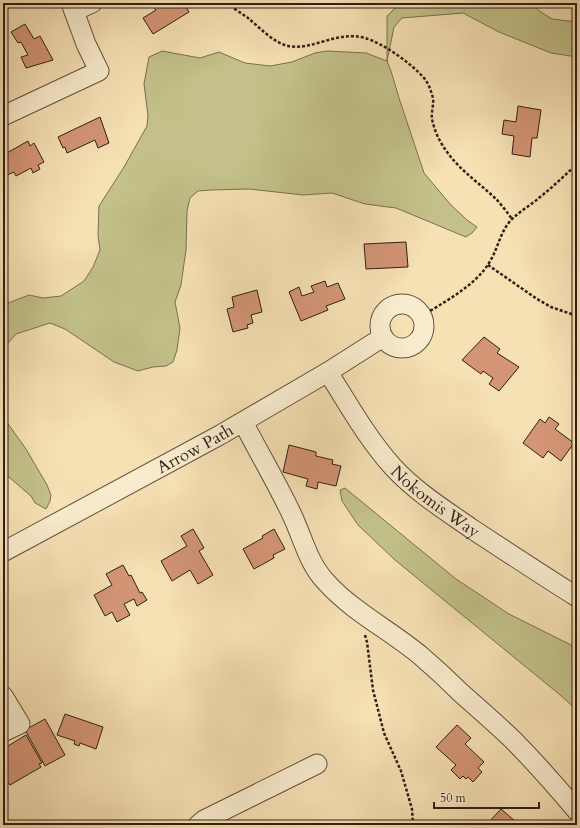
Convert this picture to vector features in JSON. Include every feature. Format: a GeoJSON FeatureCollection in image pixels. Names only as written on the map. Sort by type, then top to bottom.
{"type":"FeatureCollection","features":[{"type":"Feature","properties":{"kind":"street"},"geometry":{"type":"LineString","coordinates":[[3,116],[99,71],[86,44],[73,7],[92,3]]}},
{"type":"Feature","properties":{"kind":"street"},"geometry":{"type":"LineString","coordinates":[[396,305],[408,305],[418,311],[422,316],[424,327],[420,340],[408,348],[395,348],[388,344],[380,331],[381,318],[385,312],[396,305]]}},
{"type":"Feature","properties":{"kind":"street","name":"Arrow Path"},"geometry":{"type":"LineString","coordinates":[[3,552],[242,422],[328,372],[383,337]]}},
{"type":"Feature","properties":{"kind":"street","name":"Nokomis Way"},"geometry":{"type":"LineString","coordinates":[[328,372],[373,442],[407,481],[448,512],[577,597]]}},
{"type":"Feature","properties":{"kind":"street"},"geometry":{"type":"LineString","coordinates":[[242,422],[275,480],[294,520],[309,557],[316,570],[326,582],[334,591],[356,609],[421,656],[509,736],[547,776],[577,811]]}},
{"type":"Feature","properties":{"kind":"street"},"geometry":{"type":"LineString","coordinates":[[3,696],[20,724],[3,732]]}},
{"type":"Feature","properties":{"kind":"street"},"geometry":{"type":"LineString","coordinates":[[198,825],[317,764]]}},
{"type":"Feature","properties":{"kind":"path"},"geometry":{"type":"LineString","coordinates":[[226,3],[276,41],[286,46],[296,47],[351,35],[378,43],[403,60],[425,79],[430,89],[433,100],[432,118],[437,134],[445,150],[459,166],[495,198],[512,219]]}},
{"type":"Feature","properties":{"kind":"path"},"geometry":{"type":"LineString","coordinates":[[422,316],[454,296],[481,274],[495,254],[501,237],[512,219],[540,197],[577,164]]}},
{"type":"Feature","properties":{"kind":"path"},"geometry":{"type":"LineString","coordinates":[[488,265],[538,300],[551,307],[577,316]]}},
{"type":"Feature","properties":{"kind":"path"},"geometry":{"type":"LineString","coordinates":[[356,609],[360,625],[367,642],[373,690],[384,733],[401,771],[412,809],[413,825]]}},
{"type":"Feature","properties":{"kind":"shaded area"},"geometry":{"type":"Polygon","coordinates":[[[400,3],[530,3],[552,19],[577,22],[577,57],[551,53],[499,32],[463,13],[402,18],[394,27],[387,61],[387,16],[400,3]]]}},
{"type":"Feature","properties":{"kind":"shaded area"},"geometry":{"type":"Polygon","coordinates":[[[162,51],[200,58],[219,52],[245,63],[270,66],[292,62],[315,53],[327,51],[366,53],[387,61],[424,173],[451,205],[477,227],[472,233],[466,237],[396,208],[365,204],[332,193],[303,195],[249,189],[198,191],[190,198],[187,211],[186,250],[181,285],[175,302],[180,328],[177,350],[173,362],[166,366],[153,367],[138,371],[114,362],[65,329],[50,323],[16,334],[8,343],[3,356],[3,305],[29,295],[43,298],[61,296],[84,281],[93,267],[100,250],[98,235],[99,206],[124,167],[147,126],[148,115],[144,84],[149,57],[162,51]]]}},
{"type":"Feature","properties":{"kind":"shaded area"},"geometry":{"type":"Polygon","coordinates":[[[3,413],[6,421],[26,449],[47,485],[51,495],[46,509],[35,503],[31,496],[3,472],[3,413]]]}},
{"type":"Feature","properties":{"kind":"shaded area"},"geometry":{"type":"Polygon","coordinates":[[[345,488],[456,579],[509,614],[577,648],[577,710],[395,560],[358,525],[342,501],[340,490],[345,488]]]}},
{"type":"Feature","properties":{"kind":"building"},"geometry":{"type":"Polygon","coordinates":[[[6,3],[19,3],[9,8],[6,3]]]}},
{"type":"Feature","properties":{"kind":"building"},"geometry":{"type":"Polygon","coordinates":[[[162,3],[184,3],[189,12],[153,34],[143,18],[156,10],[154,8],[162,3]]]}},
{"type":"Feature","properties":{"kind":"building"},"geometry":{"type":"Polygon","coordinates":[[[25,24],[34,39],[40,36],[53,60],[26,68],[21,57],[28,55],[21,42],[18,43],[11,32],[25,24]]]}},
{"type":"Feature","properties":{"kind":"building"},"geometry":{"type":"Polygon","coordinates":[[[518,106],[541,110],[537,138],[532,138],[530,157],[512,154],[514,136],[502,134],[504,120],[516,122],[518,106]]]}},
{"type":"Feature","properties":{"kind":"building"},"geometry":{"type":"Polygon","coordinates":[[[100,117],[109,143],[98,148],[95,140],[67,153],[58,137],[100,117]]]}},
{"type":"Feature","properties":{"kind":"building"},"geometry":{"type":"Polygon","coordinates":[[[28,141],[30,146],[34,143],[44,162],[38,165],[40,169],[33,173],[31,168],[16,176],[14,172],[3,177],[3,158],[6,156],[5,154],[28,141]]]}},
{"type":"Feature","properties":{"kind":"building"},"geometry":{"type":"Polygon","coordinates":[[[406,242],[408,267],[366,269],[364,244],[406,242]]]}},
{"type":"Feature","properties":{"kind":"building"},"geometry":{"type":"Polygon","coordinates":[[[325,281],[327,287],[338,283],[345,299],[326,306],[328,310],[301,321],[289,292],[299,287],[302,296],[314,292],[311,286],[325,281]]]}},
{"type":"Feature","properties":{"kind":"building"},"geometry":{"type":"Polygon","coordinates":[[[257,290],[262,312],[251,315],[253,323],[247,325],[248,328],[233,332],[227,309],[234,307],[232,297],[257,290]]]}},
{"type":"Feature","properties":{"kind":"building"},"geometry":{"type":"Polygon","coordinates":[[[484,337],[500,349],[497,353],[519,367],[499,391],[489,384],[493,378],[483,371],[481,374],[462,360],[484,337]]]}},
{"type":"Feature","properties":{"kind":"building"},"geometry":{"type":"Polygon","coordinates":[[[549,417],[559,424],[555,429],[574,443],[561,461],[548,451],[543,458],[523,443],[540,419],[545,423],[549,417]]]}},
{"type":"Feature","properties":{"kind":"building"},"geometry":{"type":"Polygon","coordinates":[[[289,445],[316,452],[316,456],[333,460],[332,464],[341,466],[336,486],[318,482],[317,489],[306,486],[308,479],[283,472],[289,445]]]}},
{"type":"Feature","properties":{"kind":"building"},"geometry":{"type":"Polygon","coordinates":[[[193,529],[204,548],[199,551],[213,575],[198,584],[190,570],[172,581],[161,561],[187,546],[181,536],[193,529]]]}},
{"type":"Feature","properties":{"kind":"building"},"geometry":{"type":"Polygon","coordinates":[[[274,529],[285,549],[273,555],[274,558],[254,569],[243,549],[263,538],[262,536],[274,529]]]}},
{"type":"Feature","properties":{"kind":"building"},"geometry":{"type":"Polygon","coordinates":[[[123,565],[129,576],[131,575],[140,593],[142,592],[147,600],[137,606],[134,599],[124,604],[130,615],[117,622],[112,612],[105,616],[94,595],[112,585],[106,574],[123,565]]]}},
{"type":"Feature","properties":{"kind":"building"},"geometry":{"type":"Polygon","coordinates":[[[65,714],[103,727],[96,749],[80,743],[79,746],[74,744],[75,741],[57,735],[65,714]]]}},
{"type":"Feature","properties":{"kind":"building"},"geometry":{"type":"Polygon","coordinates":[[[45,719],[65,755],[45,766],[25,730],[45,719]]]}},
{"type":"Feature","properties":{"kind":"building"},"geometry":{"type":"Polygon","coordinates":[[[457,725],[471,738],[465,744],[484,762],[478,768],[482,772],[473,782],[468,777],[466,779],[463,776],[460,779],[451,770],[456,765],[436,747],[457,725]]]}},
{"type":"Feature","properties":{"kind":"building"},"geometry":{"type":"Polygon","coordinates":[[[26,735],[42,763],[39,764],[41,767],[10,785],[7,781],[3,783],[3,749],[26,735]]]}},
{"type":"Feature","properties":{"kind":"building"},"geometry":{"type":"Polygon","coordinates":[[[501,809],[515,821],[511,825],[486,825],[501,809]]]}}]}
